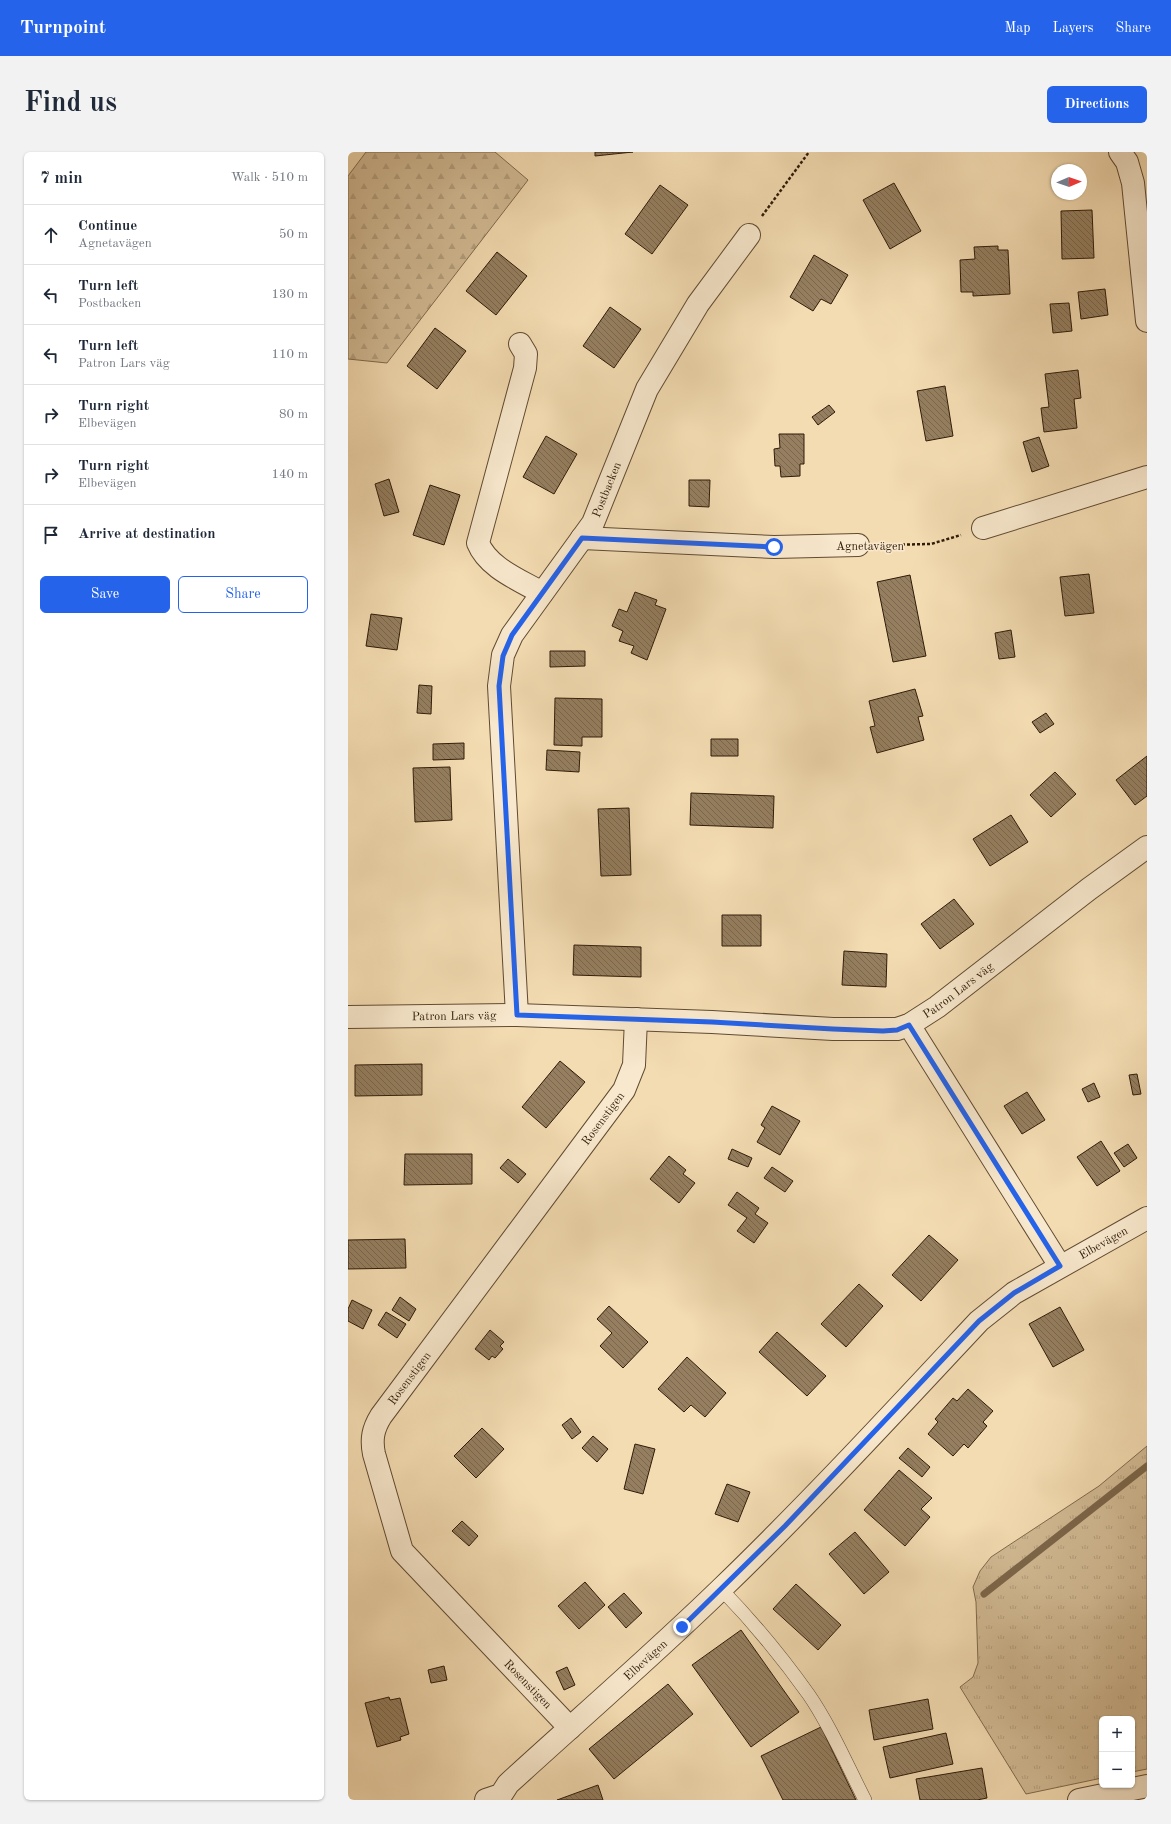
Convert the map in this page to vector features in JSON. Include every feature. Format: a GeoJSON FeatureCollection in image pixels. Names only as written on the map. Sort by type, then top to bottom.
{"type":"FeatureCollection","features":[{"type":"Feature","properties":{"kind":"street"},"geometry":{"type":"LineString","coordinates":[[1120,152],[1127,162],[1133,183],[1147,322]]}},
{"type":"Feature","properties":{"kind":"street","name":"Postbacken"},"geometry":{"type":"LineString","coordinates":[[517,1015],[500,675],[503,656],[512,635],[593,523],[647,389],[698,304],[749,235]]}},
{"type":"Feature","properties":{"kind":"street"},"geometry":{"type":"LineString","coordinates":[[520,344],[526,354],[525,368],[478,543],[482,554],[495,565],[542,593]]}},
{"type":"Feature","properties":{"kind":"street"},"geometry":{"type":"LineString","coordinates":[[983,528],[1147,477]]}},
{"type":"Feature","properties":{"kind":"street","name":"Agnetavägen"},"geometry":{"type":"LineString","coordinates":[[582,538],[774,547],[858,545]]}},
{"type":"Feature","properties":{"kind":"street","name":"Patron Lars väg"},"geometry":{"type":"LineString","coordinates":[[348,1017],[517,1015],[636,1019],[883,1031],[897,1030],[909,1025],[937,1007],[1089,889],[1147,847]]}},
{"type":"Feature","properties":{"kind":"street","name":"Rosenstigen"},"geometry":{"type":"LineString","coordinates":[[570,1728],[402,1551],[374,1454],[372,1434],[381,1416],[624,1090],[634,1065],[636,1019]]}},
{"type":"Feature","properties":{"kind":"street"},"geometry":{"type":"LineString","coordinates":[[909,1025],[1060,1266]]}},
{"type":"Feature","properties":{"kind":"street","name":"Elbevägen"},"geometry":{"type":"LineString","coordinates":[[497,1798],[508,1784],[631,1675],[785,1526],[979,1321],[1014,1293],[1147,1218]]}},
{"type":"Feature","properties":{"kind":"street"},"geometry":{"type":"LineString","coordinates":[[1079,1800],[1147,1786]]}},
{"type":"Feature","properties":{"kind":"lane"},"geometry":{"type":"LineString","coordinates":[[721,1589],[754,1623],[809,1696],[837,1744],[865,1800]]}},
{"type":"Feature","properties":{"kind":"path"},"geometry":{"type":"LineString","coordinates":[[772,203],[809,152]]}},
{"type":"Feature","properties":{"kind":"path","name":"Agnetavägen"},"geometry":{"type":"LineString","coordinates":[[858,545],[931,544],[983,528]]}},
{"type":"Feature","properties":{"kind":"green space"},"geometry":{"type":"Polygon","coordinates":[[[366,152],[495,152],[528,180],[387,363],[348,359],[348,176],[366,152]]]}},
{"type":"Feature","properties":{"kind":"green space"},"geometry":{"type":"Polygon","coordinates":[[[1147,1446],[1147,1769],[1135,1771],[1135,1716],[1099,1716],[1099,1779],[1026,1794],[960,1687],[973,1677],[978,1663],[976,1602],[973,1587],[980,1571],[991,1557],[1099,1486],[1147,1446]]]}},
{"type":"Feature","properties":{"kind":"building"},"geometry":{"type":"Polygon","coordinates":[[[595,152],[633,152],[595,156],[595,152]]]}},
{"type":"Feature","properties":{"kind":"building"},"geometry":{"type":"Polygon","coordinates":[[[894,183],[921,231],[890,249],[863,200],[894,183]]]}},
{"type":"Feature","properties":{"kind":"building"},"geometry":{"type":"Polygon","coordinates":[[[660,185],[688,205],[652,254],[625,234],[660,185]]]}},
{"type":"Feature","properties":{"kind":"building"},"geometry":{"type":"Polygon","coordinates":[[[1092,210],[1094,258],[1062,259],[1061,211],[1092,210]]]}},
{"type":"Feature","properties":{"kind":"building"},"geometry":{"type":"Polygon","coordinates":[[[998,246],[998,250],[1008,250],[1010,294],[973,296],[973,292],[961,292],[960,260],[975,259],[974,247],[998,246]]]}},
{"type":"Feature","properties":{"kind":"building"},"geometry":{"type":"Polygon","coordinates":[[[497,252],[527,276],[496,315],[466,291],[497,252]]]}},
{"type":"Feature","properties":{"kind":"building"},"geometry":{"type":"Polygon","coordinates":[[[814,255],[848,275],[831,304],[821,299],[813,311],[790,297],[814,255]]]}},
{"type":"Feature","properties":{"kind":"building"},"geometry":{"type":"Polygon","coordinates":[[[1105,289],[1108,315],[1081,319],[1078,292],[1105,289]]]}},
{"type":"Feature","properties":{"kind":"building"},"geometry":{"type":"Polygon","coordinates":[[[1069,303],[1072,331],[1053,333],[1050,304],[1069,303]]]}},
{"type":"Feature","properties":{"kind":"building"},"geometry":{"type":"Polygon","coordinates":[[[610,307],[641,329],[614,368],[583,346],[610,307]]]}},
{"type":"Feature","properties":{"kind":"building"},"geometry":{"type":"Polygon","coordinates":[[[435,328],[466,351],[437,389],[407,366],[435,328]]]}},
{"type":"Feature","properties":{"kind":"building"},"geometry":{"type":"Polygon","coordinates":[[[1078,370],[1081,398],[1074,399],[1077,428],[1044,432],[1041,408],[1049,407],[1045,374],[1078,370]]]}},
{"type":"Feature","properties":{"kind":"building"},"geometry":{"type":"Polygon","coordinates":[[[945,386],[953,436],[926,441],[917,391],[945,386]]]}},
{"type":"Feature","properties":{"kind":"building"},"geometry":{"type":"Polygon","coordinates":[[[829,405],[835,412],[818,425],[812,417],[829,405]]]}},
{"type":"Feature","properties":{"kind":"building"},"geometry":{"type":"Polygon","coordinates":[[[779,434],[804,434],[804,464],[800,464],[800,476],[781,477],[780,466],[775,466],[774,449],[780,448],[779,434]]]}},
{"type":"Feature","properties":{"kind":"building"},"geometry":{"type":"Polygon","coordinates":[[[546,436],[577,454],[554,494],[523,477],[546,436]]]}},
{"type":"Feature","properties":{"kind":"building"},"geometry":{"type":"Polygon","coordinates":[[[1039,437],[1049,466],[1032,472],[1023,442],[1039,437]]]}},
{"type":"Feature","properties":{"kind":"building"},"geometry":{"type":"Polygon","coordinates":[[[389,479],[399,512],[384,516],[375,484],[389,479]]]}},
{"type":"Feature","properties":{"kind":"building"},"geometry":{"type":"Polygon","coordinates":[[[689,480],[710,480],[709,507],[689,506],[689,480]]]}},
{"type":"Feature","properties":{"kind":"building"},"geometry":{"type":"Polygon","coordinates":[[[430,485],[460,495],[444,545],[413,535],[430,485]]]}},
{"type":"Feature","properties":{"kind":"building"},"geometry":{"type":"Polygon","coordinates":[[[1089,574],[1094,613],[1065,616],[1060,577],[1089,574]]]}},
{"type":"Feature","properties":{"kind":"building"},"geometry":{"type":"Polygon","coordinates":[[[910,575],[926,656],[893,662],[877,582],[910,575]]]}},
{"type":"Feature","properties":{"kind":"building"},"geometry":{"type":"Polygon","coordinates":[[[635,592],[657,600],[655,605],[666,609],[647,660],[631,653],[634,646],[619,641],[623,631],[612,626],[619,609],[627,612],[635,592]]]}},
{"type":"Feature","properties":{"kind":"building"},"geometry":{"type":"Polygon","coordinates":[[[371,614],[402,618],[397,650],[366,646],[371,614]]]}},
{"type":"Feature","properties":{"kind":"building"},"geometry":{"type":"Polygon","coordinates":[[[1011,630],[1015,657],[999,659],[995,633],[1011,630]]]}},
{"type":"Feature","properties":{"kind":"building"},"geometry":{"type":"Polygon","coordinates":[[[550,651],[585,651],[585,666],[550,667],[550,651]]]}},
{"type":"Feature","properties":{"kind":"building"},"geometry":{"type":"Polygon","coordinates":[[[419,685],[432,686],[431,714],[417,713],[419,685]]]}},
{"type":"Feature","properties":{"kind":"building"},"geometry":{"type":"Polygon","coordinates":[[[915,689],[923,716],[918,717],[924,740],[877,753],[870,727],[875,726],[869,701],[915,689]]]}},
{"type":"Feature","properties":{"kind":"building"},"geometry":{"type":"Polygon","coordinates":[[[555,698],[602,699],[602,737],[582,737],[582,746],[554,745],[555,698]]]}},
{"type":"Feature","properties":{"kind":"building"},"geometry":{"type":"Polygon","coordinates":[[[1046,713],[1054,724],[1040,733],[1032,722],[1046,713]]]}},
{"type":"Feature","properties":{"kind":"building"},"geometry":{"type":"Polygon","coordinates":[[[711,739],[738,739],[738,756],[711,756],[711,739]]]}},
{"type":"Feature","properties":{"kind":"building"},"geometry":{"type":"Polygon","coordinates":[[[464,743],[464,759],[433,760],[433,744],[464,743]]]}},
{"type":"Feature","properties":{"kind":"building"},"geometry":{"type":"Polygon","coordinates":[[[547,750],[580,752],[579,772],[546,770],[547,750]]]}},
{"type":"Feature","properties":{"kind":"building"},"geometry":{"type":"Polygon","coordinates":[[[1147,756],[1147,796],[1135,805],[1116,780],[1147,756]]]}},
{"type":"Feature","properties":{"kind":"building"},"geometry":{"type":"Polygon","coordinates":[[[450,767],[452,820],[415,822],[413,768],[450,767]]]}},
{"type":"Feature","properties":{"kind":"building"},"geometry":{"type":"Polygon","coordinates":[[[1055,772],[1076,794],[1051,817],[1030,795],[1055,772]]]}},
{"type":"Feature","properties":{"kind":"building"},"geometry":{"type":"Polygon","coordinates":[[[691,793],[774,796],[773,828],[690,825],[691,793]]]}},
{"type":"Feature","properties":{"kind":"building"},"geometry":{"type":"Polygon","coordinates":[[[629,808],[631,875],[601,876],[598,809],[629,808]]]}},
{"type":"Feature","properties":{"kind":"building"},"geometry":{"type":"Polygon","coordinates":[[[1011,815],[1028,842],[990,866],[973,839],[1011,815]]]}},
{"type":"Feature","properties":{"kind":"building"},"geometry":{"type":"Polygon","coordinates":[[[954,899],[974,924],[940,949],[921,924],[954,899]]]}},
{"type":"Feature","properties":{"kind":"building"},"geometry":{"type":"Polygon","coordinates":[[[722,915],[761,915],[761,946],[722,946],[722,915]]]}},
{"type":"Feature","properties":{"kind":"building"},"geometry":{"type":"Polygon","coordinates":[[[574,945],[641,947],[641,977],[573,975],[574,945]]]}},
{"type":"Feature","properties":{"kind":"building"},"geometry":{"type":"Polygon","coordinates":[[[844,951],[887,954],[886,987],[842,985],[844,951]]]}},
{"type":"Feature","properties":{"kind":"building"},"geometry":{"type":"Polygon","coordinates":[[[560,1061],[585,1082],[546,1128],[522,1107],[560,1061]]]}},
{"type":"Feature","properties":{"kind":"building"},"geometry":{"type":"Polygon","coordinates":[[[422,1064],[422,1095],[355,1096],[355,1065],[422,1064]]]}},
{"type":"Feature","properties":{"kind":"building"},"geometry":{"type":"Polygon","coordinates":[[[1137,1074],[1141,1094],[1133,1095],[1129,1075],[1137,1074]]]}},
{"type":"Feature","properties":{"kind":"building"},"geometry":{"type":"Polygon","coordinates":[[[1094,1083],[1100,1097],[1088,1102],[1082,1089],[1094,1083]]]}},
{"type":"Feature","properties":{"kind":"building"},"geometry":{"type":"Polygon","coordinates":[[[1027,1092],[1045,1120],[1022,1134],[1004,1106],[1027,1092]]]}},
{"type":"Feature","properties":{"kind":"building"},"geometry":{"type":"Polygon","coordinates":[[[772,1106],[800,1121],[780,1155],[757,1142],[765,1128],[761,1125],[772,1106]]]}},
{"type":"Feature","properties":{"kind":"building"},"geometry":{"type":"Polygon","coordinates":[[[1101,1141],[1120,1171],[1097,1186],[1077,1157],[1101,1141]]]}},
{"type":"Feature","properties":{"kind":"building"},"geometry":{"type":"Polygon","coordinates":[[[1128,1144],[1137,1158],[1124,1167],[1114,1153],[1128,1144]]]}},
{"type":"Feature","properties":{"kind":"building"},"geometry":{"type":"Polygon","coordinates":[[[732,1149],[752,1158],[748,1167],[728,1159],[732,1149]]]}},
{"type":"Feature","properties":{"kind":"building"},"geometry":{"type":"Polygon","coordinates":[[[405,1154],[472,1154],[472,1184],[404,1185],[405,1154]]]}},
{"type":"Feature","properties":{"kind":"building"},"geometry":{"type":"Polygon","coordinates":[[[669,1156],[686,1170],[683,1174],[695,1183],[679,1203],[650,1179],[669,1156]]]}},
{"type":"Feature","properties":{"kind":"building"},"geometry":{"type":"Polygon","coordinates":[[[508,1159],[526,1174],[518,1183],[500,1168],[508,1159]]]}},
{"type":"Feature","properties":{"kind":"building"},"geometry":{"type":"Polygon","coordinates":[[[772,1167],[793,1181],[785,1192],[764,1178],[772,1167]]]}},
{"type":"Feature","properties":{"kind":"building"},"geometry":{"type":"Polygon","coordinates":[[[737,1192],[759,1208],[755,1214],[768,1223],[754,1243],[737,1231],[747,1218],[728,1205],[737,1192]]]}},
{"type":"Feature","properties":{"kind":"building"},"geometry":{"type":"Polygon","coordinates":[[[929,1235],[958,1260],[921,1301],[892,1275],[929,1235]]]}},
{"type":"Feature","properties":{"kind":"building"},"geometry":{"type":"Polygon","coordinates":[[[405,1239],[406,1268],[348,1269],[348,1240],[405,1239]]]}},
{"type":"Feature","properties":{"kind":"building"},"geometry":{"type":"Polygon","coordinates":[[[859,1284],[883,1306],[846,1347],[821,1324],[859,1284]]]}},
{"type":"Feature","properties":{"kind":"building"},"geometry":{"type":"Polygon","coordinates":[[[400,1297],[416,1309],[409,1321],[392,1310],[400,1297]]]}},
{"type":"Feature","properties":{"kind":"building"},"geometry":{"type":"Polygon","coordinates":[[[352,1300],[372,1310],[363,1329],[348,1321],[348,1309],[352,1300]]]}},
{"type":"Feature","properties":{"kind":"building"},"geometry":{"type":"Polygon","coordinates":[[[609,1306],[648,1342],[623,1368],[600,1346],[612,1333],[597,1319],[609,1306]]]}},
{"type":"Feature","properties":{"kind":"building"},"geometry":{"type":"Polygon","coordinates":[[[1060,1307],[1084,1350],[1053,1367],[1029,1324],[1060,1307]]]}},
{"type":"Feature","properties":{"kind":"building"},"geometry":{"type":"Polygon","coordinates":[[[386,1312],[406,1324],[397,1338],[378,1325],[386,1312]]]}},
{"type":"Feature","properties":{"kind":"building"},"geometry":{"type":"Polygon","coordinates":[[[490,1330],[504,1342],[500,1346],[503,1349],[495,1358],[492,1356],[489,1360],[475,1349],[490,1330]]]}},
{"type":"Feature","properties":{"kind":"building"},"geometry":{"type":"Polygon","coordinates":[[[777,1332],[826,1376],[807,1396],[759,1352],[777,1332]]]}},
{"type":"Feature","properties":{"kind":"building"},"geometry":{"type":"Polygon","coordinates":[[[687,1357],[726,1393],[705,1417],[691,1405],[684,1412],[658,1389],[687,1357]]]}},
{"type":"Feature","properties":{"kind":"building"},"geometry":{"type":"Polygon","coordinates":[[[968,1389],[993,1411],[983,1422],[987,1426],[968,1448],[964,1444],[953,1456],[928,1434],[938,1422],[935,1419],[953,1398],[957,1401],[968,1389]]]}},
{"type":"Feature","properties":{"kind":"building"},"geometry":{"type":"Polygon","coordinates":[[[571,1418],[581,1432],[572,1439],[562,1425],[571,1418]]]}},
{"type":"Feature","properties":{"kind":"building"},"geometry":{"type":"Polygon","coordinates":[[[482,1428],[504,1449],[476,1478],[454,1456],[482,1428]]]}},
{"type":"Feature","properties":{"kind":"building"},"geometry":{"type":"Polygon","coordinates":[[[593,1436],[608,1449],[597,1462],[582,1448],[593,1436]]]}},
{"type":"Feature","properties":{"kind":"building"},"geometry":{"type":"Polygon","coordinates":[[[635,1444],[655,1449],[643,1494],[624,1489],[635,1444]]]}},
{"type":"Feature","properties":{"kind":"building"},"geometry":{"type":"Polygon","coordinates":[[[908,1448],[930,1467],[922,1477],[899,1458],[908,1448]]]}},
{"type":"Feature","properties":{"kind":"building"},"geometry":{"type":"Polygon","coordinates":[[[899,1470],[932,1498],[921,1509],[930,1517],[905,1546],[864,1510],[899,1470]]]}},
{"type":"Feature","properties":{"kind":"building"},"geometry":{"type":"Polygon","coordinates":[[[727,1484],[750,1492],[738,1522],[715,1514],[727,1484]]]}},
{"type":"Feature","properties":{"kind":"building"},"geometry":{"type":"Polygon","coordinates":[[[462,1521],[478,1536],[469,1546],[452,1531],[462,1521]]]}},
{"type":"Feature","properties":{"kind":"building"},"geometry":{"type":"Polygon","coordinates":[[[855,1532],[889,1572],[864,1594],[829,1554],[855,1532]]]}},
{"type":"Feature","properties":{"kind":"building"},"geometry":{"type":"Polygon","coordinates":[[[585,1582],[605,1605],[579,1629],[558,1606],[585,1582]]]}},
{"type":"Feature","properties":{"kind":"building"},"geometry":{"type":"Polygon","coordinates":[[[796,1584],[841,1625],[818,1650],[773,1609],[796,1584]]]}},
{"type":"Feature","properties":{"kind":"building"},"geometry":{"type":"Polygon","coordinates":[[[624,1593],[642,1613],[626,1628],[608,1607],[624,1593]]]}},
{"type":"Feature","properties":{"kind":"building"},"geometry":{"type":"Polygon","coordinates":[[[741,1630],[799,1712],[751,1747],[692,1665],[741,1630]]]}},
{"type":"Feature","properties":{"kind":"building"},"geometry":{"type":"Polygon","coordinates":[[[444,1666],[447,1680],[431,1683],[428,1670],[444,1666]]]}},
{"type":"Feature","properties":{"kind":"building"},"geometry":{"type":"Polygon","coordinates":[[[567,1667],[575,1685],[564,1690],[556,1672],[567,1667]]]}},
{"type":"Feature","properties":{"kind":"building"},"geometry":{"type":"Polygon","coordinates":[[[668,1684],[693,1714],[614,1779],[589,1749],[668,1684]]]}},
{"type":"Feature","properties":{"kind":"building"},"geometry":{"type":"Polygon","coordinates":[[[389,1697],[390,1700],[400,1698],[409,1734],[400,1737],[401,1740],[377,1747],[365,1703],[389,1697]]]}},
{"type":"Feature","properties":{"kind":"building"},"geometry":{"type":"Polygon","coordinates":[[[928,1699],[933,1729],[874,1740],[869,1710],[928,1699]]]}},
{"type":"Feature","properties":{"kind":"building"},"geometry":{"type":"Polygon","coordinates":[[[821,1727],[856,1800],[783,1800],[761,1756],[821,1727]]]}},
{"type":"Feature","properties":{"kind":"building"},"geometry":{"type":"Polygon","coordinates":[[[946,1733],[953,1764],[890,1778],[883,1747],[946,1733]]]}},
{"type":"Feature","properties":{"kind":"building"},"geometry":{"type":"Polygon","coordinates":[[[982,1768],[987,1798],[977,1800],[920,1800],[916,1779],[982,1768]]]}},
{"type":"Feature","properties":{"kind":"building"},"geometry":{"type":"Polygon","coordinates":[[[598,1785],[603,1800],[557,1800],[598,1785]]]}},
{"type":"Feature","properties":{"kind":"waterway"},"geometry":{"type":"LineString","coordinates":[[984,1594],[1147,1466]]}},
{"type":"Feature","properties":{"kind":"route"},"geometry":{"type":"LineString","coordinates":[[682,1627],[785,1526],[979,1321],[1014,1293],[1060,1266],[909,1025],[897,1030],[883,1031],[712,1022],[517,1015],[499,686],[503,656],[512,635],[582,538],[774,547]]}}]}
